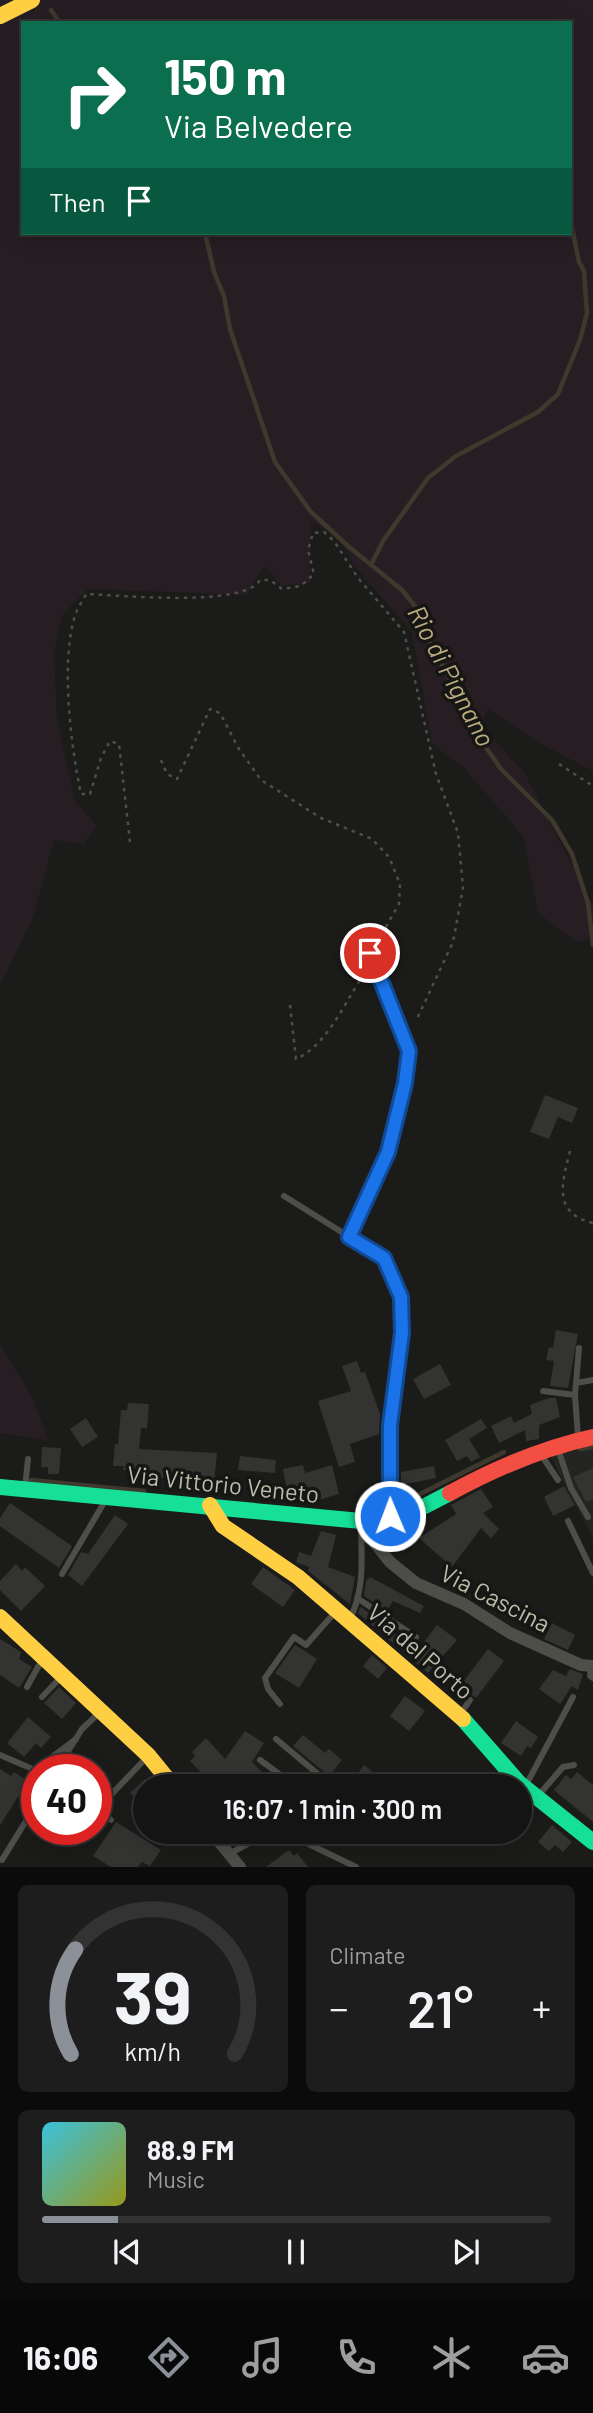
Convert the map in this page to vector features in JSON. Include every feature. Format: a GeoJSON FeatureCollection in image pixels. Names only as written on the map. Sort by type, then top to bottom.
{"type":"FeatureCollection","features":[{"type":"Feature","properties":{"kind":"main road"},"geometry":{"type":"LineString","coordinates":[[0,16],[32,0]]}},
{"type":"Feature","properties":{"kind":"main road"},"geometry":{"type":"LineString","coordinates":[[370,953],[401,1025],[409,1051],[405,1083],[388,1152],[349,1237],[384,1258],[401,1297],[402,1333],[390,1425],[390,1516]]}},
{"type":"Feature","properties":{"kind":"main road","name":"Via Vittorio Veneto"},"geometry":{"type":"LineString","coordinates":[[0,1487],[26,1483],[108,1496],[361,1521],[425,1506],[498,1467],[585,1439]]}},
{"type":"Feature","properties":{"kind":"main road","name":"Via del Porto"},"geometry":{"type":"LineString","coordinates":[[211,1505],[223,1526],[298,1577],[459,1715],[512,1774]]}},
{"type":"Feature","properties":{"kind":"main road"},"geometry":{"type":"LineString","coordinates":[[0,1617],[149,1755],[164,1774]]}},
{"type":"Feature","properties":{"kind":"main road","name":"Via del Porto"},"geometry":{"type":"LineString","coordinates":[[532,1794],[592,1840]]}},
{"type":"Feature","properties":{"kind":"street","name":"Via Cascina"},"geometry":{"type":"LineString","coordinates":[[361,1521],[390,1562],[416,1583],[464,1604],[510,1633],[592,1670]]}},
{"type":"Feature","properties":{"kind":"street"},"geometry":{"type":"LineString","coordinates":[[220,1844],[233,1862]]}},
{"type":"Feature","properties":{"kind":"lane"},"geometry":{"type":"LineString","coordinates":[[284,1196],[349,1237]]}},
{"type":"Feature","properties":{"kind":"lane"},"geometry":{"type":"LineString","coordinates":[[579,1348],[575,1395],[585,1439]]}},
{"type":"Feature","properties":{"kind":"lane"},"geometry":{"type":"LineString","coordinates":[[576,1383],[593,1380]]}},
{"type":"Feature","properties":{"kind":"lane"},"geometry":{"type":"LineString","coordinates":[[542,1391],[575,1395]]}},
{"type":"Feature","properties":{"kind":"lane"},"geometry":{"type":"LineString","coordinates":[[557,1446],[571,1488],[588,1517]]}},
{"type":"Feature","properties":{"kind":"lane"},"geometry":{"type":"LineString","coordinates":[[540,1453],[558,1480]]}},
{"type":"Feature","properties":{"kind":"lane"},"geometry":{"type":"LineString","coordinates":[[26,1483],[28,1459]]}},
{"type":"Feature","properties":{"kind":"lane"},"geometry":{"type":"LineString","coordinates":[[62,1574],[108,1496]]}},
{"type":"Feature","properties":{"kind":"lane"},"geometry":{"type":"LineString","coordinates":[[280,1704],[268,1689],[265,1678],[294,1637],[306,1645],[343,1615],[357,1598],[362,1555],[361,1521]]}},
{"type":"Feature","properties":{"kind":"lane"},"geometry":{"type":"LineString","coordinates":[[568,1521],[593,1573]]}},
{"type":"Feature","properties":{"kind":"lane"},"geometry":{"type":"LineString","coordinates":[[357,1598],[416,1637]]}},
{"type":"Feature","properties":{"kind":"lane"},"geometry":{"type":"LineString","coordinates":[[27,1687],[43,1658]]}},
{"type":"Feature","properties":{"kind":"lane"},"geometry":{"type":"LineString","coordinates":[[43,1698],[63,1675]]}},
{"type":"Feature","properties":{"kind":"lane"},"geometry":{"type":"LineString","coordinates":[[532,1774],[573,1697]]}},
{"type":"Feature","properties":{"kind":"lane"},"geometry":{"type":"LineString","coordinates":[[459,1715],[470,1700]]}},
{"type":"Feature","properties":{"kind":"lane"},"geometry":{"type":"LineString","coordinates":[[66,1754],[82,1729],[101,1711]]}},
{"type":"Feature","properties":{"kind":"lane"},"geometry":{"type":"LineString","coordinates":[[0,1755],[35,1770],[76,1739]]}},
{"type":"Feature","properties":{"kind":"lane"},"geometry":{"type":"LineString","coordinates":[[276,1739],[316,1774]]}},
{"type":"Feature","properties":{"kind":"lane"},"geometry":{"type":"LineString","coordinates":[[112,1794],[149,1755]]}},
{"type":"Feature","properties":{"kind":"lane"},"geometry":{"type":"LineString","coordinates":[[260,1760],[279,1774]]}},
{"type":"Feature","properties":{"kind":"lane"},"geometry":{"type":"LineString","coordinates":[[532,1784],[563,1767],[574,1765]]}},
{"type":"Feature","properties":{"kind":"lane"},"geometry":{"type":"LineString","coordinates":[[0,1859],[2,1860],[21,1829]]}},
{"type":"Feature","properties":{"kind":"lane"},"geometry":{"type":"LineString","coordinates":[[233,1862],[250,1844]]}},
{"type":"Feature","properties":{"kind":"lane"},"geometry":{"type":"LineString","coordinates":[[305,1844],[356,1867]]}},
{"type":"Feature","properties":{"kind":"path"},"geometry":{"type":"LineString","coordinates":[[130,842],[119,744],[110,741],[101,758],[90,794],[81,794],[77,773],[69,653],[74,617],[86,594],[208,598],[237,594],[257,586],[260,580],[270,580],[282,589],[301,586],[314,574],[308,550],[313,533],[324,532],[334,541],[358,578],[404,632],[436,774],[457,832],[463,888],[453,942],[412,1029],[409,1051]]}},
{"type":"Feature","properties":{"kind":"path"},"geometry":{"type":"LineString","coordinates":[[161,760],[167,774],[177,779],[210,709],[220,713],[239,749],[261,780],[321,818],[372,839],[389,858],[400,884],[399,904],[370,953]]}},
{"type":"Feature","properties":{"kind":"path"},"geometry":{"type":"LineString","coordinates":[[559,764],[593,786]]}},
{"type":"Feature","properties":{"kind":"path"},"geometry":{"type":"LineString","coordinates":[[290,1005],[296,1059],[306,1055],[326,1034],[362,977]]}},
{"type":"Feature","properties":{"kind":"path"},"geometry":{"type":"LineString","coordinates":[[570,1151],[562,1192],[567,1209],[578,1219],[593,1223]]}},
{"type":"Feature","properties":{"kind":"shaded area"},"geometry":{"type":"Polygon","coordinates":[[[0,0],[593,0],[593,771],[537,742],[488,709],[481,726],[524,772],[593,905],[593,938],[576,942],[538,913],[523,836],[462,766],[432,744],[412,632],[357,569],[337,536],[310,521],[310,583],[281,586],[265,566],[246,595],[88,589],[63,614],[54,651],[57,719],[75,801],[97,826],[84,844],[54,840],[33,918],[0,985],[0,0]]]}},
{"type":"Feature","properties":{"kind":"shaded area"},"geometry":{"type":"Polygon","coordinates":[[[0,1344],[33,1398],[48,1440],[0,1433],[0,1344]]]}},
{"type":"Feature","properties":{"kind":"shaded area"},"geometry":{"type":"Polygon","coordinates":[[[593,1437],[593,1538],[547,1450],[593,1437]]]}},
{"type":"Feature","properties":{"kind":"building"},"geometry":{"type":"Polygon","coordinates":[[[545,1095],[578,1108],[572,1123],[558,1117],[549,1139],[530,1132],[545,1095]]]}},
{"type":"Feature","properties":{"kind":"building"},"geometry":{"type":"Polygon","coordinates":[[[556,1330],[578,1334],[568,1388],[550,1386],[554,1361],[546,1360],[549,1347],[553,1348],[556,1330]]]}},
{"type":"Feature","properties":{"kind":"building"},"geometry":{"type":"Polygon","coordinates":[[[357,1361],[361,1373],[365,1372],[380,1414],[379,1434],[350,1444],[355,1462],[339,1467],[318,1401],[351,1391],[342,1366],[357,1361]]]}},
{"type":"Feature","properties":{"kind":"building"},"geometry":{"type":"Polygon","coordinates":[[[440,1364],[451,1385],[424,1399],[413,1379],[440,1364]]]}},
{"type":"Feature","properties":{"kind":"building"},"geometry":{"type":"Polygon","coordinates":[[[556,1398],[560,1417],[539,1425],[539,1439],[526,1441],[525,1430],[499,1443],[491,1426],[511,1416],[514,1423],[532,1414],[530,1405],[556,1398]]]}},
{"type":"Feature","properties":{"kind":"building"},"geometry":{"type":"Polygon","coordinates":[[[128,1403],[149,1404],[147,1428],[141,1428],[139,1449],[217,1453],[214,1483],[155,1477],[156,1473],[123,1470],[124,1466],[113,1466],[121,1410],[127,1410],[128,1403]]]}},
{"type":"Feature","properties":{"kind":"building"},"geometry":{"type":"Polygon","coordinates":[[[86,1418],[98,1437],[82,1447],[70,1429],[86,1418]]]}},
{"type":"Feature","properties":{"kind":"building"},"geometry":{"type":"Polygon","coordinates":[[[481,1419],[487,1428],[469,1439],[480,1457],[471,1462],[467,1456],[457,1461],[445,1440],[481,1419]]]}},
{"type":"Feature","properties":{"kind":"building"},"geometry":{"type":"Polygon","coordinates":[[[42,1447],[61,1448],[59,1474],[48,1474],[48,1467],[41,1467],[42,1447]]]}},
{"type":"Feature","properties":{"kind":"building"},"geometry":{"type":"Polygon","coordinates":[[[240,1456],[276,1460],[275,1473],[238,1470],[240,1456]]]}},
{"type":"Feature","properties":{"kind":"building"},"geometry":{"type":"Polygon","coordinates":[[[303,1465],[305,1473],[332,1465],[339,1494],[319,1500],[317,1491],[288,1496],[283,1469],[303,1465]]]}},
{"type":"Feature","properties":{"kind":"building"},"geometry":{"type":"Polygon","coordinates":[[[434,1466],[436,1478],[401,1485],[401,1472],[434,1466]]]}},
{"type":"Feature","properties":{"kind":"building"},"geometry":{"type":"Polygon","coordinates":[[[593,1468],[593,1499],[586,1502],[573,1477],[593,1468]]]}},
{"type":"Feature","properties":{"kind":"building"},"geometry":{"type":"Polygon","coordinates":[[[564,1486],[575,1505],[553,1516],[544,1497],[564,1486]]]}},
{"type":"Feature","properties":{"kind":"building"},"geometry":{"type":"Polygon","coordinates":[[[481,1489],[493,1507],[483,1513],[499,1529],[491,1538],[481,1528],[452,1567],[419,1538],[456,1514],[451,1505],[481,1489]]]}},
{"type":"Feature","properties":{"kind":"building"},"geometry":{"type":"Polygon","coordinates":[[[10,1503],[72,1546],[59,1568],[0,1526],[0,1518],[10,1503]]]}},
{"type":"Feature","properties":{"kind":"building"},"geometry":{"type":"Polygon","coordinates":[[[115,1515],[128,1524],[82,1586],[68,1575],[81,1552],[88,1554],[115,1515]]]}},
{"type":"Feature","properties":{"kind":"building"},"geometry":{"type":"Polygon","coordinates":[[[321,1531],[336,1535],[328,1567],[355,1577],[350,1604],[308,1571],[309,1567],[296,1562],[299,1552],[311,1556],[321,1531]]]}},
{"type":"Feature","properties":{"kind":"building"},"geometry":{"type":"Polygon","coordinates":[[[16,1564],[22,1571],[25,1567],[45,1586],[21,1611],[0,1590],[0,1581],[16,1564]]]}},
{"type":"Feature","properties":{"kind":"building"},"geometry":{"type":"Polygon","coordinates":[[[263,1567],[295,1590],[283,1607],[251,1584],[263,1567]]]}},
{"type":"Feature","properties":{"kind":"building"},"geometry":{"type":"Polygon","coordinates":[[[370,1577],[424,1606],[420,1613],[393,1601],[387,1611],[364,1596],[366,1581],[370,1577]]]}},
{"type":"Feature","properties":{"kind":"building"},"geometry":{"type":"Polygon","coordinates":[[[361,1607],[417,1651],[437,1625],[457,1640],[428,1673],[358,1613],[361,1607]]]}},
{"type":"Feature","properties":{"kind":"building"},"geometry":{"type":"Polygon","coordinates":[[[552,1623],[575,1635],[568,1650],[544,1639],[552,1623]]]}},
{"type":"Feature","properties":{"kind":"building"},"geometry":{"type":"Polygon","coordinates":[[[0,1639],[21,1652],[19,1659],[32,1667],[19,1688],[0,1675],[0,1639]]]}},
{"type":"Feature","properties":{"kind":"building"},"geometry":{"type":"Polygon","coordinates":[[[295,1645],[317,1659],[299,1688],[275,1673],[295,1645]]]}},
{"type":"Feature","properties":{"kind":"building"},"geometry":{"type":"Polygon","coordinates":[[[488,1649],[504,1661],[476,1698],[460,1686],[488,1649]]]}},
{"type":"Feature","properties":{"kind":"building"},"geometry":{"type":"Polygon","coordinates":[[[372,1655],[387,1668],[378,1679],[363,1666],[372,1655]]]}},
{"type":"Feature","properties":{"kind":"building"},"geometry":{"type":"Polygon","coordinates":[[[570,1669],[583,1674],[578,1690],[572,1686],[560,1704],[539,1689],[553,1670],[566,1676],[570,1669]]]}},
{"type":"Feature","properties":{"kind":"building"},"geometry":{"type":"Polygon","coordinates":[[[59,1687],[76,1703],[62,1719],[44,1703],[59,1687]]]}},
{"type":"Feature","properties":{"kind":"building"},"geometry":{"type":"Polygon","coordinates":[[[405,1696],[425,1711],[409,1731],[390,1716],[405,1696]]]}},
{"type":"Feature","properties":{"kind":"building"},"geometry":{"type":"Polygon","coordinates":[[[28,1717],[51,1737],[41,1748],[36,1743],[27,1754],[21,1755],[7,1743],[28,1717]]]}},
{"type":"Feature","properties":{"kind":"building"},"geometry":{"type":"Polygon","coordinates":[[[516,1721],[538,1737],[531,1748],[527,1746],[521,1756],[501,1743],[516,1721]]]}},
{"type":"Feature","properties":{"kind":"building"},"geometry":{"type":"Polygon","coordinates":[[[245,1731],[264,1743],[252,1762],[264,1774],[202,1774],[190,1761],[195,1756],[192,1752],[206,1738],[225,1759],[245,1731]]]}},
{"type":"Feature","properties":{"kind":"building"},"geometry":{"type":"Polygon","coordinates":[[[303,1735],[325,1753],[329,1749],[342,1760],[331,1774],[327,1774],[293,1746],[303,1735]]]}},
{"type":"Feature","properties":{"kind":"building"},"geometry":{"type":"Polygon","coordinates":[[[364,1765],[375,1774],[357,1774],[364,1765]]]}},
{"type":"Feature","properties":{"kind":"building"},"geometry":{"type":"Polygon","coordinates":[[[0,1769],[11,1776],[14,1772],[21,1776],[21,1792],[0,1825],[0,1769]]]}},
{"type":"Feature","properties":{"kind":"building"},"geometry":{"type":"Polygon","coordinates":[[[577,1772],[593,1785],[593,1822],[554,1790],[566,1775],[571,1779],[577,1772]]]}},
{"type":"Feature","properties":{"kind":"building"},"geometry":{"type":"Polygon","coordinates":[[[116,1822],[133,1833],[133,1844],[151,1844],[161,1850],[150,1866],[142,1862],[138,1867],[111,1867],[93,1856],[100,1845],[112,1845],[112,1828],[116,1822]]]}},
{"type":"Feature","properties":{"kind":"building"},"geometry":{"type":"Polygon","coordinates":[[[552,1825],[572,1842],[563,1852],[555,1845],[549,1851],[538,1842],[552,1825]]]}},
{"type":"Feature","properties":{"kind":"building"},"geometry":{"type":"Polygon","coordinates":[[[289,1850],[294,1856],[297,1853],[308,1867],[266,1867],[289,1850]]]}},
{"type":"Feature","properties":{"kind":"waterway","name":"Rio di Pignano"},"geometry":{"type":"LineString","coordinates":[[51,10],[59,21]]}},
{"type":"Feature","properties":{"kind":"waterway"},"geometry":{"type":"LineString","coordinates":[[371,565],[383,541],[428,478],[456,456],[538,412],[558,394],[580,340],[587,313],[584,271],[579,262],[572,228]]}},
{"type":"Feature","properties":{"kind":"waterway","name":"Rio di Pignano"},"geometry":{"type":"LineString","coordinates":[[205,235],[214,272],[224,296],[230,329],[275,462],[311,512],[402,590],[422,615],[429,640],[485,746],[501,769],[552,820],[572,854],[588,903],[593,945]]}},
{"type":"Feature","properties":{"kind":"waterway"},"geometry":{"type":"LineString","coordinates":[[580,1449],[593,1447]]}},
{"type":"Feature","properties":{"kind":"waterway"},"geometry":{"type":"LineString","coordinates":[[404,1502],[504,1452]]}},
{"type":"Feature","properties":{"kind":"waterway"},"geometry":{"type":"LineString","coordinates":[[31,1480],[144,1491]]}},
{"type":"Feature","properties":{"kind":"traffic: fast"},"geometry":{"type":"LineString","coordinates":[[0,1487],[361,1521],[425,1506],[450,1493]]}},
{"type":"Feature","properties":{"kind":"traffic: fast"},"geometry":{"type":"LineString","coordinates":[[463,1719],[519,1783],[593,1842]]}},
{"type":"Feature","properties":{"kind":"traffic: slow"},"geometry":{"type":"LineString","coordinates":[[0,16],[32,0]]}},
{"type":"Feature","properties":{"kind":"traffic: slow"},"geometry":{"type":"LineString","coordinates":[[370,953],[409,1050],[405,1083],[388,1152],[349,1237],[384,1258],[401,1297],[402,1333],[394,1395]]}},
{"type":"Feature","properties":{"kind":"traffic: slow"},"geometry":{"type":"LineString","coordinates":[[210,1505],[223,1526],[298,1577],[463,1719]]}},
{"type":"Feature","properties":{"kind":"traffic: slow"},"geometry":{"type":"LineString","coordinates":[[0,1617],[148,1755],[163,1774]]}},
{"type":"Feature","properties":{"kind":"traffic: jam"},"geometry":{"type":"LineString","coordinates":[[390,1516],[390,1425],[394,1395]]}},
{"type":"Feature","properties":{"kind":"traffic: jam"},"geometry":{"type":"LineString","coordinates":[[450,1493],[520,1460],[593,1437]]}},
{"type":"Feature","properties":{"kind":"route"},"geometry":{"type":"LineString","coordinates":[[370,953],[400,1020],[409,1051],[405,1083],[388,1152],[349,1237],[384,1258],[401,1297],[402,1333],[390,1425],[390,1516]]}}]}
